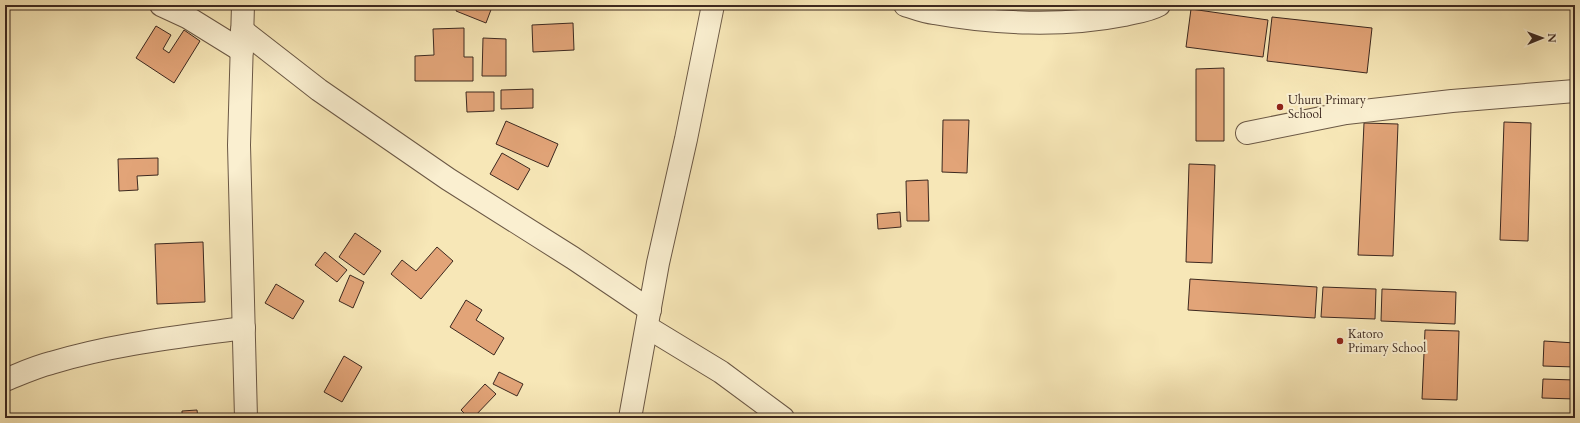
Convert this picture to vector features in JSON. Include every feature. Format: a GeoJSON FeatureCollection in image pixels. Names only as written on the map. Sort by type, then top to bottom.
{"type":"FeatureCollection","features":[{"type":"Feature","properties":{"kind":"street"},"geometry":{"type":"LineString","coordinates":[[161,5],[242,41],[319,90],[441,175],[574,258],[648,318],[783,418]]}},
{"type":"Feature","properties":{"kind":"street"},"geometry":{"type":"LineString","coordinates":[[243,5],[239,145],[246,418]]}},
{"type":"Feature","properties":{"kind":"street"},"geometry":{"type":"LineString","coordinates":[[630,418],[658,263],[686,139],[713,5]]}},
{"type":"Feature","properties":{"kind":"street"},"geometry":{"type":"LineString","coordinates":[[905,5],[933,13],[995,20],[1062,23],[1112,17],[1159,5]]}},
{"type":"Feature","properties":{"kind":"street"},"geometry":{"type":"LineString","coordinates":[[1247,133],[1346,113],[1452,101],[1575,91]]}},
{"type":"Feature","properties":{"kind":"street"},"geometry":{"type":"LineString","coordinates":[[5,380],[50,363],[95,351],[156,340],[244,328]]}},
{"type":"Feature","properties":{"kind":"building"},"geometry":{"type":"Polygon","coordinates":[[[458,5],[488,5],[492,7],[486,23],[456,11],[458,5]]]}},
{"type":"Feature","properties":{"kind":"building"},"geometry":{"type":"Polygon","coordinates":[[[1191,9],[1268,20],[1263,57],[1186,47],[1191,9]]]}},
{"type":"Feature","properties":{"kind":"building"},"geometry":{"type":"Polygon","coordinates":[[[1272,17],[1372,28],[1367,73],[1267,61],[1272,17]]]}},
{"type":"Feature","properties":{"kind":"building"},"geometry":{"type":"Polygon","coordinates":[[[573,23],[574,50],[533,52],[532,25],[573,23]]]}},
{"type":"Feature","properties":{"kind":"building"},"geometry":{"type":"Polygon","coordinates":[[[156,26],[171,35],[163,49],[169,53],[184,30],[200,41],[174,83],[136,58],[156,26]]]}},
{"type":"Feature","properties":{"kind":"building"},"geometry":{"type":"Polygon","coordinates":[[[464,28],[464,57],[473,57],[473,81],[415,81],[415,56],[434,55],[433,29],[464,28]]]}},
{"type":"Feature","properties":{"kind":"building"},"geometry":{"type":"Polygon","coordinates":[[[483,38],[506,39],[506,76],[482,76],[483,38]]]}},
{"type":"Feature","properties":{"kind":"building"},"geometry":{"type":"Polygon","coordinates":[[[1224,68],[1224,141],[1196,141],[1196,69],[1224,68]]]}},
{"type":"Feature","properties":{"kind":"building"},"geometry":{"type":"Polygon","coordinates":[[[533,89],[533,108],[501,109],[501,90],[533,89]]]}},
{"type":"Feature","properties":{"kind":"building"},"geometry":{"type":"Polygon","coordinates":[[[466,92],[494,92],[494,111],[467,112],[466,92]]]}},
{"type":"Feature","properties":{"kind":"building"},"geometry":{"type":"Polygon","coordinates":[[[943,120],[969,120],[967,173],[942,172],[943,120]]]}},
{"type":"Feature","properties":{"kind":"building"},"geometry":{"type":"Polygon","coordinates":[[[506,121],[558,144],[548,167],[496,144],[506,121]]]}},
{"type":"Feature","properties":{"kind":"building"},"geometry":{"type":"Polygon","coordinates":[[[1504,122],[1531,123],[1528,241],[1500,240],[1504,122]]]}},
{"type":"Feature","properties":{"kind":"building"},"geometry":{"type":"Polygon","coordinates":[[[1364,123],[1398,124],[1393,256],[1358,255],[1364,123]]]}},
{"type":"Feature","properties":{"kind":"building"},"geometry":{"type":"Polygon","coordinates":[[[502,153],[530,169],[518,190],[490,174],[502,153]]]}},
{"type":"Feature","properties":{"kind":"building"},"geometry":{"type":"Polygon","coordinates":[[[158,158],[158,175],[137,176],[138,190],[119,191],[118,159],[158,158]]]}},
{"type":"Feature","properties":{"kind":"building"},"geometry":{"type":"Polygon","coordinates":[[[1189,164],[1215,165],[1212,263],[1186,262],[1189,164]]]}},
{"type":"Feature","properties":{"kind":"building"},"geometry":{"type":"Polygon","coordinates":[[[928,180],[929,221],[907,221],[906,181],[928,180]]]}},
{"type":"Feature","properties":{"kind":"building"},"geometry":{"type":"Polygon","coordinates":[[[900,212],[901,227],[878,229],[877,214],[900,212]]]}},
{"type":"Feature","properties":{"kind":"building"},"geometry":{"type":"Polygon","coordinates":[[[355,233],[381,251],[364,275],[339,257],[355,233]]]}},
{"type":"Feature","properties":{"kind":"building"},"geometry":{"type":"Polygon","coordinates":[[[203,242],[205,302],[157,304],[155,244],[203,242]]]}},
{"type":"Feature","properties":{"kind":"building"},"geometry":{"type":"Polygon","coordinates":[[[437,247],[453,261],[421,299],[391,274],[402,260],[416,271],[437,247]]]}},
{"type":"Feature","properties":{"kind":"building"},"geometry":{"type":"Polygon","coordinates":[[[325,252],[347,270],[337,282],[315,265],[325,252]]]}},
{"type":"Feature","properties":{"kind":"building"},"geometry":{"type":"Polygon","coordinates":[[[350,275],[364,282],[353,308],[339,301],[350,275]]]}},
{"type":"Feature","properties":{"kind":"building"},"geometry":{"type":"Polygon","coordinates":[[[1190,279],[1317,287],[1315,318],[1188,310],[1190,279]]]}},
{"type":"Feature","properties":{"kind":"building"},"geometry":{"type":"Polygon","coordinates":[[[276,284],[304,301],[293,319],[265,303],[276,284]]]}},
{"type":"Feature","properties":{"kind":"building"},"geometry":{"type":"Polygon","coordinates":[[[1323,287],[1376,289],[1375,319],[1321,317],[1323,287]]]}},
{"type":"Feature","properties":{"kind":"building"},"geometry":{"type":"Polygon","coordinates":[[[1382,289],[1456,292],[1455,324],[1381,321],[1382,289]]]}},
{"type":"Feature","properties":{"kind":"building"},"geometry":{"type":"Polygon","coordinates":[[[466,300],[482,310],[476,320],[504,338],[494,355],[450,327],[466,300]]]}},
{"type":"Feature","properties":{"kind":"building"},"geometry":{"type":"Polygon","coordinates":[[[1425,330],[1459,331],[1457,400],[1422,399],[1425,330]]]}},
{"type":"Feature","properties":{"kind":"building"},"geometry":{"type":"Polygon","coordinates":[[[1544,341],[1575,343],[1575,367],[1543,366],[1544,341]]]}},
{"type":"Feature","properties":{"kind":"building"},"geometry":{"type":"Polygon","coordinates":[[[344,356],[362,367],[342,402],[324,392],[344,356]]]}},
{"type":"Feature","properties":{"kind":"building"},"geometry":{"type":"Polygon","coordinates":[[[499,372],[523,384],[517,396],[493,384],[499,372]]]}},
{"type":"Feature","properties":{"kind":"building"},"geometry":{"type":"Polygon","coordinates":[[[1543,379],[1575,380],[1575,399],[1542,398],[1543,379]]]}},
{"type":"Feature","properties":{"kind":"building"},"geometry":{"type":"Polygon","coordinates":[[[485,384],[496,394],[473,418],[469,418],[461,410],[485,384]]]}},
{"type":"Feature","properties":{"kind":"building"},"geometry":{"type":"Polygon","coordinates":[[[197,410],[198,418],[182,418],[182,411],[197,410]]]}},
{"type":"Feature","properties":{"kind":"building"},"geometry":{"type":"Polygon","coordinates":[[[331,414],[343,414],[344,418],[331,418],[331,414]]]}},
{"type":"Feature","properties":{"kind":"place","name":"Uhuru Primary School"},"geometry":{"type":"Point","coordinates":[1280,107]}},
{"type":"Feature","properties":{"kind":"place","name":"Katoro Primary School"},"geometry":{"type":"Point","coordinates":[1340,341]}}]}
